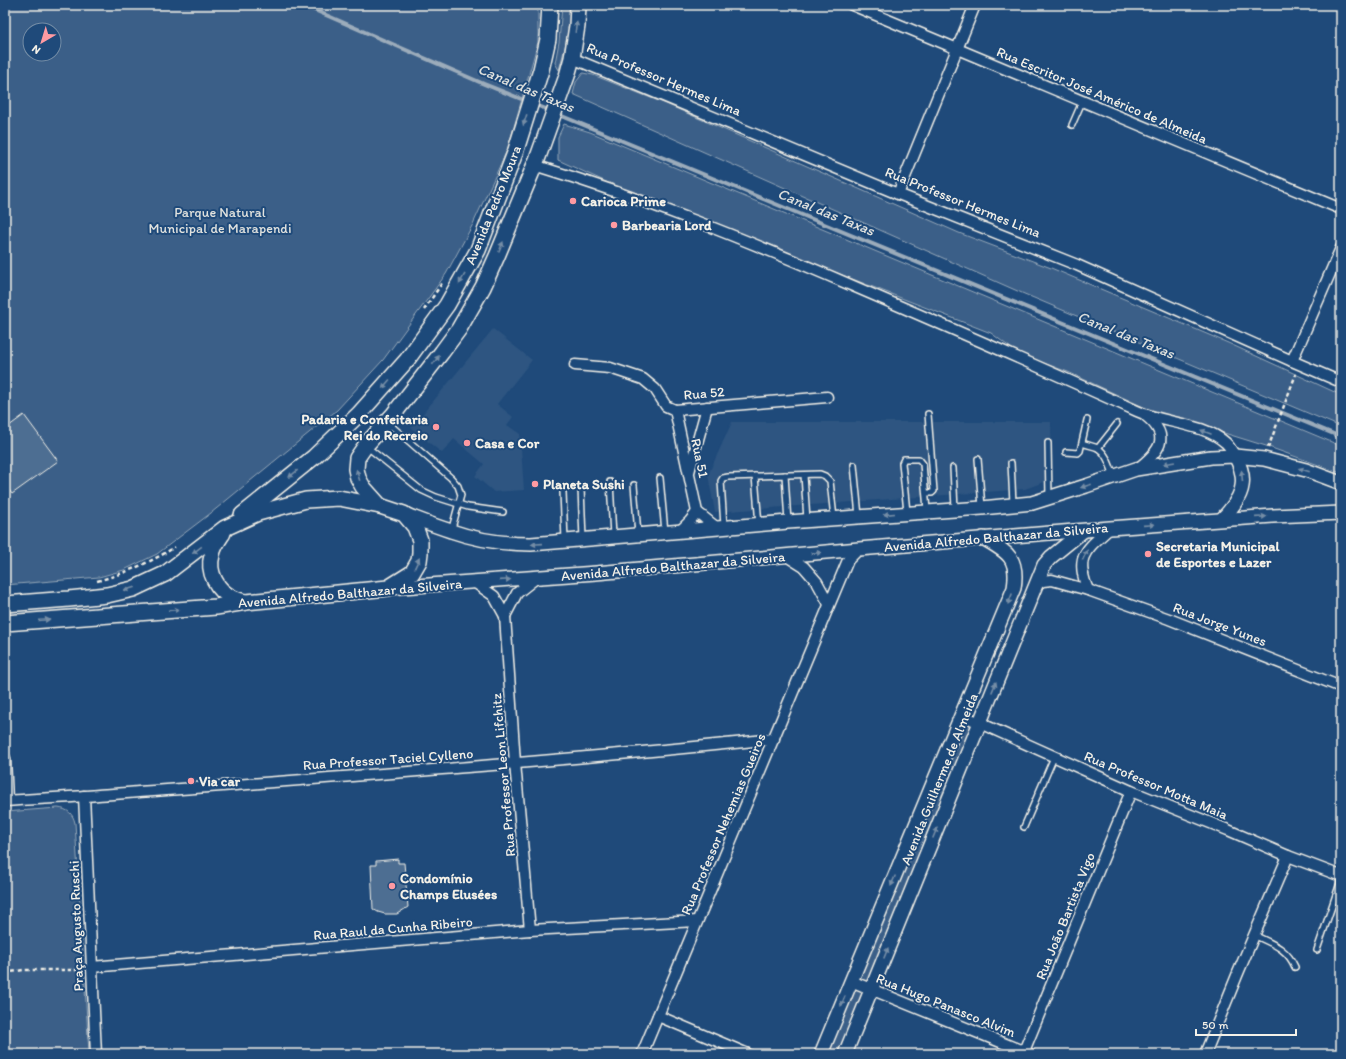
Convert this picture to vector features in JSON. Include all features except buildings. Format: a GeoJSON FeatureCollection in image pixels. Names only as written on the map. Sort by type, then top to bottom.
{"type":"FeatureCollection","features":[{"type":"Feature","properties":{"kind":"main road","name":"Avenida Pedro Moura"},"geometry":{"type":"LineString","coordinates":[[225,528],[314,458],[359,414],[407,360],[447,305],[478,250],[515,152],[542,70],[548,39],[550,5]]}},
{"type":"Feature","properties":{"kind":"main road","name":"Avenida Pedro Moura"},"geometry":{"type":"LineString","coordinates":[[380,506],[363,487],[358,478],[356,469],[357,458],[366,445],[412,392],[459,329],[476,299],[497,256],[536,161],[567,76],[572,58],[577,26],[578,5]]}},
{"type":"Feature","properties":{"kind":"main road"},"geometry":{"type":"LineString","coordinates":[[5,604],[99,596],[133,589],[165,574],[225,528],[258,513],[306,500],[339,498],[380,506],[404,514],[415,527],[420,540],[420,558],[412,573],[388,588]]}},
{"type":"Feature","properties":{"kind":"main road"},"geometry":{"type":"LineString","coordinates":[[225,528],[211,555],[211,568],[215,581],[223,591],[234,599],[246,602]]}},
{"type":"Feature","properties":{"kind":"main road","name":"Avenida Alfredo Balthazar da Silveira"},"geometry":{"type":"LineString","coordinates":[[5,623],[216,606],[388,588]]}},
{"type":"Feature","properties":{"kind":"street","name":"Rua Escritor José Américo de Almeida"},"geometry":{"type":"LineString","coordinates":[[852,5],[1341,209]]}},
{"type":"Feature","properties":{"kind":"street"},"geometry":{"type":"LineString","coordinates":[[898,194],[975,5]]}},
{"type":"Feature","properties":{"kind":"street","name":"Rua Professor Hermes Lima"},"geometry":{"type":"LineString","coordinates":[[572,58],[898,194],[1078,265],[1341,382]]}},
{"type":"Feature","properties":{"kind":"street"},"geometry":{"type":"LineString","coordinates":[[536,161],[751,242],[978,340],[1144,414],[1195,427],[1216,435],[1228,444],[1241,465],[1243,482],[1237,501],[1232,509],[1222,519]]}},
{"type":"Feature","properties":{"kind":"street"},"geometry":{"type":"LineString","coordinates":[[1296,363],[1341,248]]}},
{"type":"Feature","properties":{"kind":"street","name":"Rua 52"},"geometry":{"type":"LineString","coordinates":[[575,365],[610,368],[643,379],[655,389],[666,406],[675,410],[827,397]]}},
{"type":"Feature","properties":{"kind":"street"},"geometry":{"type":"LineString","coordinates":[[688,474],[707,407]]}},
{"type":"Feature","properties":{"kind":"street","name":"Rua 51"},"geometry":{"type":"LineString","coordinates":[[675,410],[697,512]]}},
{"type":"Feature","properties":{"kind":"street"},"geometry":{"type":"LineString","coordinates":[[1136,469],[1149,460],[1160,443],[1160,434],[1157,427],[1153,421],[1144,414]]}},
{"type":"Feature","properties":{"kind":"street"},"geometry":{"type":"LineString","coordinates":[[404,514],[451,532],[508,544],[531,544],[788,522],[1013,505],[1040,501],[1136,469],[1210,457],[1235,456],[1264,459],[1306,470],[1341,483]]}},
{"type":"Feature","properties":{"kind":"street"},"geometry":{"type":"LineString","coordinates":[[679,532],[697,512],[720,528]]}},
{"type":"Feature","properties":{"kind":"street","name":"Avenida Alfredo Balthazar da Silveira"},"geometry":{"type":"LineString","coordinates":[[388,588],[536,578],[983,538],[1222,519],[1341,513]]}},
{"type":"Feature","properties":{"kind":"street"},"geometry":{"type":"LineString","coordinates":[[1088,590],[1081,566],[1083,559],[1089,548],[1110,528]]}},
{"type":"Feature","properties":{"kind":"street","name":"Avenida Guilherme de Almeida"},"geometry":{"type":"LineString","coordinates":[[845,1054],[1035,585],[1046,562],[1083,531]]}},
{"type":"Feature","properties":{"kind":"street","name":"Avenida Guilherme de Almeida"},"geometry":{"type":"LineString","coordinates":[[821,1054],[1014,588],[1016,568],[1013,561],[1006,553],[983,538]]}},
{"type":"Feature","properties":{"kind":"street","name":"Rua Professor Nehemias Gueiros"},"geometry":{"type":"LineString","coordinates":[[642,1054],[829,604],[848,560],[859,549]]}},
{"type":"Feature","properties":{"kind":"street"},"geometry":{"type":"LineString","coordinates":[[785,556],[804,567],[817,582],[829,604]]}},
{"type":"Feature","properties":{"kind":"street"},"geometry":{"type":"LineString","coordinates":[[505,616],[517,593],[536,578]]}},
{"type":"Feature","properties":{"kind":"street","name":"Rua Jorge Yunes"},"geometry":{"type":"LineString","coordinates":[[1035,585],[1043,581],[1052,580],[1088,590],[1169,619],[1341,687]]}},
{"type":"Feature","properties":{"kind":"street","name":"Rua Professor Leon Lifchitz"},"geometry":{"type":"LineString","coordinates":[[474,582],[494,596],[505,616],[515,763],[530,930]]}},
{"type":"Feature","properties":{"kind":"street","name":"Rua Professor Motta Maia"},"geometry":{"type":"LineString","coordinates":[[962,715],[1131,790],[1288,856],[1341,876]]}},
{"type":"Feature","properties":{"kind":"street","name":"Rua Professor Taciel Cylleno"},"geometry":{"type":"LineString","coordinates":[[6,800],[84,796],[656,752],[774,739]]}},
{"type":"Feature","properties":{"kind":"street"},"geometry":{"type":"LineString","coordinates":[[5,758],[6,800]]}},
{"type":"Feature","properties":{"kind":"street","name":"Rua João Bartista Vigo"},"geometry":{"type":"LineString","coordinates":[[1027,1053],[1131,790]]}},
{"type":"Feature","properties":{"kind":"street","name":"Praça Augusto Ruschi"},"geometry":{"type":"LineString","coordinates":[[84,796],[96,1054]]}},
{"type":"Feature","properties":{"kind":"street"},"geometry":{"type":"LineString","coordinates":[[1205,1054],[1288,856]]}},
{"type":"Feature","properties":{"kind":"street","name":"Rua Raul da Cunha Ribeiro"},"geometry":{"type":"LineString","coordinates":[[91,967],[530,930],[697,921]]}},
{"type":"Feature","properties":{"kind":"street","name":"Rua Hugo Panasco Alvim"},"geometry":{"type":"LineString","coordinates":[[852,981],[1027,1053]]}},
{"type":"Feature","properties":{"kind":"street"},"geometry":{"type":"LineString","coordinates":[[658,1016],[748,1054]]}},
{"type":"Feature","properties":{"kind":"lane"},"geometry":{"type":"LineString","coordinates":[[1072,125],[1082,102]]}},
{"type":"Feature","properties":{"kind":"lane"},"geometry":{"type":"LineString","coordinates":[[926,493],[932,493],[934,491],[928,414]]}},
{"type":"Feature","properties":{"kind":"lane"},"geometry":{"type":"LineString","coordinates":[[1066,452],[1078,453],[1081,449],[1087,420]]}},
{"type":"Feature","properties":{"kind":"lane"},"geometry":{"type":"LineString","coordinates":[[387,422],[451,478],[458,486],[461,495],[451,532]]}},
{"type":"Feature","properties":{"kind":"lane"},"geometry":{"type":"LineString","coordinates":[[1098,448],[1118,424]]}},
{"type":"Feature","properties":{"kind":"lane"},"geometry":{"type":"LineString","coordinates":[[1048,443],[1048,498]]}},
{"type":"Feature","properties":{"kind":"lane"},"geometry":{"type":"LineString","coordinates":[[1082,443],[1098,448],[1108,461],[1114,477]]}},
{"type":"Feature","properties":{"kind":"lane"},"geometry":{"type":"LineString","coordinates":[[366,445],[421,490],[436,497],[468,507],[503,512]]}},
{"type":"Feature","properties":{"kind":"lane"},"geometry":{"type":"LineString","coordinates":[[907,513],[902,466],[904,459],[919,459],[922,461],[928,512]]}},
{"type":"Feature","properties":{"kind":"lane"},"geometry":{"type":"LineString","coordinates":[[978,459],[982,508]]}},
{"type":"Feature","properties":{"kind":"lane"},"geometry":{"type":"LineString","coordinates":[[1011,462],[1013,505]]}},
{"type":"Feature","properties":{"kind":"lane"},"geometry":{"type":"LineString","coordinates":[[854,465],[859,517]]}},
{"type":"Feature","properties":{"kind":"lane"},"geometry":{"type":"LineString","coordinates":[[953,468],[955,509]]}},
{"type":"Feature","properties":{"kind":"lane"},"geometry":{"type":"LineString","coordinates":[[720,528],[721,481],[723,478],[728,476],[820,474],[828,478],[830,481],[834,519]]}},
{"type":"Feature","properties":{"kind":"lane"},"geometry":{"type":"LineString","coordinates":[[786,475],[788,522]]}},
{"type":"Feature","properties":{"kind":"lane"},"geometry":{"type":"LineString","coordinates":[[804,475],[807,521]]}},
{"type":"Feature","properties":{"kind":"lane"},"geometry":{"type":"LineString","coordinates":[[755,476],[759,525]]}},
{"type":"Feature","properties":{"kind":"lane"},"geometry":{"type":"LineString","coordinates":[[660,478],[666,533]]}},
{"type":"Feature","properties":{"kind":"lane"},"geometry":{"type":"LineString","coordinates":[[610,482],[613,537]]}},
{"type":"Feature","properties":{"kind":"lane"},"geometry":{"type":"LineString","coordinates":[[634,485],[638,536]]}},
{"type":"Feature","properties":{"kind":"lane"},"geometry":{"type":"LineString","coordinates":[[581,488],[583,540]]}},
{"type":"Feature","properties":{"kind":"lane"},"geometry":{"type":"LineString","coordinates":[[564,492],[565,541]]}},
{"type":"Feature","properties":{"kind":"lane"},"geometry":{"type":"LineString","coordinates":[[1024,827],[1054,757]]}},
{"type":"Feature","properties":{"kind":"lane"},"geometry":{"type":"LineString","coordinates":[[1317,950],[1341,880]]}},
{"type":"Feature","properties":{"kind":"lane"},"geometry":{"type":"LineString","coordinates":[[1254,935],[1281,948],[1291,958],[1295,967]]}},
{"type":"Feature","properties":{"kind":"path"},"geometry":{"type":"LineString","coordinates":[[423,312],[444,279]]}},
{"type":"Feature","properties":{"kind":"path"},"geometry":{"type":"LineString","coordinates":[[1273,432],[1290,391],[1296,363]]}},
{"type":"Feature","properties":{"kind":"path"},"geometry":{"type":"LineString","coordinates":[[91,582],[126,572],[164,554],[177,546]]}},
{"type":"Feature","properties":{"kind":"path"},"geometry":{"type":"LineString","coordinates":[[5,972],[23,970],[82,970],[91,967]]}},
{"type":"Feature","properties":{"kind":"shaded area"},"geometry":{"type":"Polygon","coordinates":[[[493,329],[532,360],[497,404],[513,417],[507,425],[520,434],[524,490],[494,492],[475,476],[484,464],[454,439],[442,453],[411,428],[493,329]]]}},
{"type":"Feature","properties":{"kind":"shaded area"},"geometry":{"type":"Polygon","coordinates":[[[732,422],[1051,422],[1052,479],[1025,489],[715,512],[708,475],[732,422]]]}},
{"type":"Feature","properties":{"kind":"green space","name":"Parque Natural Municipal de Marapendi"},"geometry":{"type":"Polygon","coordinates":[[[5,5],[538,5],[538,42],[508,148],[473,224],[446,274],[383,360],[337,410],[211,513],[157,554],[124,570],[99,577],[5,585],[5,5]]]}},
{"type":"Feature","properties":{"kind":"green space"},"geometry":{"type":"Polygon","coordinates":[[[562,5],[573,5],[559,70],[555,63],[559,42],[562,5]]]}},
{"type":"Feature","properties":{"kind":"green space"},"geometry":{"type":"Polygon","coordinates":[[[583,73],[593,75],[666,104],[959,233],[1051,268],[1228,343],[1341,395],[1341,427],[1022,293],[573,94],[576,82],[583,73]]]}},
{"type":"Feature","properties":{"kind":"green space"},"geometry":{"type":"Polygon","coordinates":[[[564,124],[590,132],[1341,446],[1341,473],[1266,446],[1150,410],[1068,372],[1019,354],[991,333],[624,190],[558,160],[558,137],[564,124]]]}},
{"type":"Feature","properties":{"kind":"green space"},"geometry":{"type":"Polygon","coordinates":[[[962,715],[979,723],[845,1054],[821,1054],[962,715]]]}},
{"type":"Feature","properties":{"kind":"green space"},"geometry":{"type":"Polygon","coordinates":[[[58,808],[70,812],[75,823],[89,1054],[5,1054],[5,812],[58,808]]]}},
{"type":"Feature","properties":{"kind":"waterway","name":"Canal das Taxas"},"geometry":{"type":"LineString","coordinates":[[303,5],[484,84],[551,111]]}},
{"type":"Feature","properties":{"kind":"waterway","name":"Canal das Taxas"},"geometry":{"type":"LineString","coordinates":[[557,114],[1341,437]]}},
{"type":"Feature","properties":{"kind":"place","name":"Carioca Prime"},"geometry":{"type":"Point","coordinates":[573,201]}},
{"type":"Feature","properties":{"kind":"place","name":"Barbearia Lord"},"geometry":{"type":"Point","coordinates":[614,225]}},
{"type":"Feature","properties":{"kind":"place","name":"Padaria e Confeitaria Rei do Recreio"},"geometry":{"type":"Point","coordinates":[436,427]}},
{"type":"Feature","properties":{"kind":"place","name":"Casa e Cor"},"geometry":{"type":"Point","coordinates":[467,443]}},
{"type":"Feature","properties":{"kind":"place","name":"Planeta Sushi"},"geometry":{"type":"Point","coordinates":[535,484]}},
{"type":"Feature","properties":{"kind":"place","name":"Secretaria Municipal de Esportes e Lazer"},"geometry":{"type":"Point","coordinates":[1148,554]}},
{"type":"Feature","properties":{"kind":"place","name":"Via car"},"geometry":{"type":"Point","coordinates":[191,781]}},
{"type":"Feature","properties":{"kind":"place","name":"Condomínio Champs Elusées"},"geometry":{"type":"Point","coordinates":[392,886]}}]}
